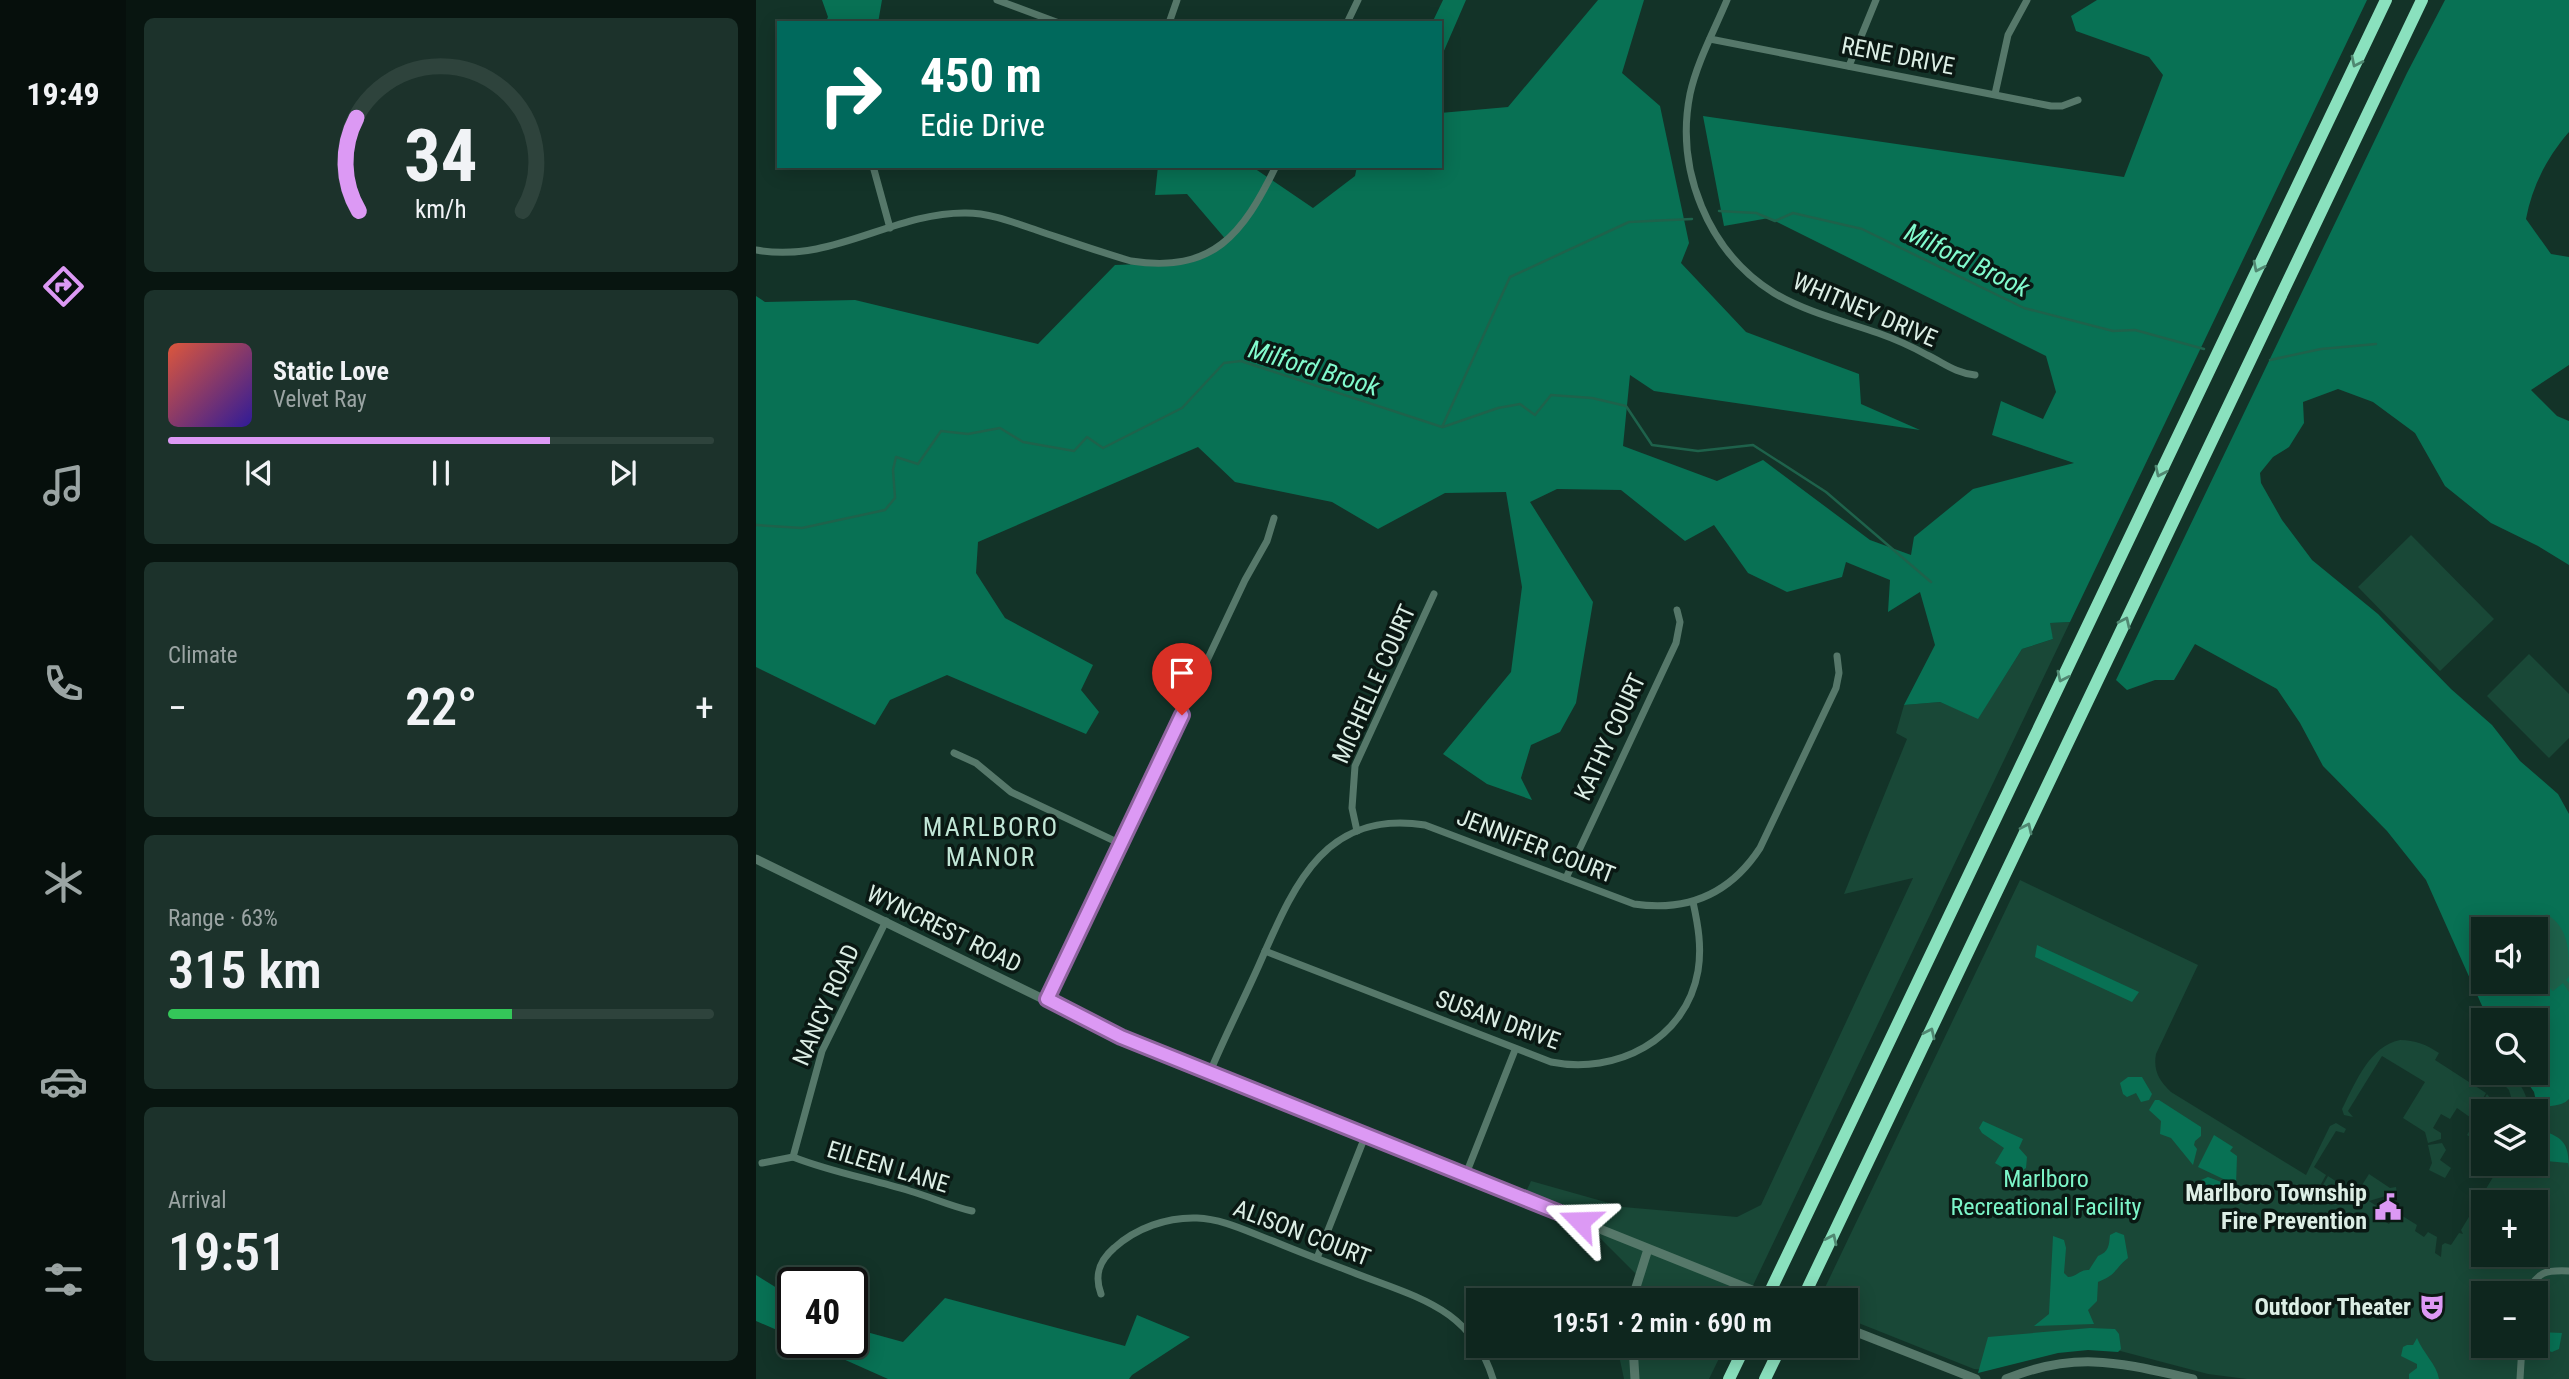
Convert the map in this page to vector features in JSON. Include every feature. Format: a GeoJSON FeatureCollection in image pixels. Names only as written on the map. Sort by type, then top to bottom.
{"type":"FeatureCollection","features":[{"type":"Feature","properties":{"kind":"highway"},"geometry":{"type":"LineString","coordinates":[[1772,1288],[2386,0]]}},
{"type":"Feature","properties":{"kind":"highway"},"geometry":{"type":"LineString","coordinates":[[1808,1288],[2423,0]]}},
{"type":"Feature","properties":{"kind":"highway"},"geometry":{"type":"LineString","coordinates":[[1729,1379],[1739,1358]]}},
{"type":"Feature","properties":{"kind":"highway"},"geometry":{"type":"LineString","coordinates":[[1765,1379],[1775,1358]]}},
{"type":"Feature","properties":{"kind":"street"},"geometry":{"type":"LineString","coordinates":[[998,0],[1054,21]]}},
{"type":"Feature","properties":{"kind":"street"},"geometry":{"type":"LineString","coordinates":[[1170,21],[1177,0]]}},
{"type":"Feature","properties":{"kind":"street"},"geometry":{"type":"LineString","coordinates":[[1348,21],[1358,0]]}},
{"type":"Feature","properties":{"kind":"street","name":"WHITNEY DRIVE"},"geometry":{"type":"LineString","coordinates":[[1727,0],[1690,95],[1687,145],[1690,170],[1701,208],[1709,224],[1734,259],[1760,283],[1796,304],[1906,344],[1961,373],[1975,375]]}},
{"type":"Feature","properties":{"kind":"street"},"geometry":{"type":"LineString","coordinates":[[1849,66],[1876,0]]}},
{"type":"Feature","properties":{"kind":"street"},"geometry":{"type":"LineString","coordinates":[[1995,94],[2008,35],[2027,0]]}},
{"type":"Feature","properties":{"kind":"street","name":"RENE DRIVE"},"geometry":{"type":"LineString","coordinates":[[1710,39],[2052,106],[2062,106],[2078,100]]}},
{"type":"Feature","properties":{"kind":"street"},"geometry":{"type":"LineString","coordinates":[[874,168],[890,228]]}},
{"type":"Feature","properties":{"kind":"street"},"geometry":{"type":"LineString","coordinates":[[756,250],[788,253],[810,251],[944,214],[981,214],[1005,219],[1130,261],[1176,263],[1205,254],[1235,234],[1255,208],[1275,168]]}},
{"type":"Feature","properties":{"kind":"street"},"geometry":{"type":"LineString","coordinates":[[1047,999],[1245,580],[1267,541],[1274,517]]}},
{"type":"Feature","properties":{"kind":"street","name":"MICHELLE COURT"},"geometry":{"type":"LineString","coordinates":[[1357,831],[1351,791],[1359,755],[1434,594]]}},
{"type":"Feature","properties":{"kind":"street","name":"KATHY COURT"},"geometry":{"type":"LineString","coordinates":[[1566,878],[1676,643],[1680,622],[1677,610]]}},
{"type":"Feature","properties":{"kind":"street","name":"JENNIFER COURT"},"geometry":{"type":"LineString","coordinates":[[1210,1072],[1304,873],[1323,852],[1357,831],[1396,823],[1425,825],[1634,904],[1659,906],[1693,902],[1721,888],[1747,866],[1760,848],[1836,688],[1839,673],[1836,656]]}},
{"type":"Feature","properties":{"kind":"street"},"geometry":{"type":"LineString","coordinates":[[954,753],[976,763],[1011,792],[1121,844]]}},
{"type":"Feature","properties":{"kind":"street","name":"WYNCREST ROAD"},"geometry":{"type":"LineString","coordinates":[[756,859],[1121,1037],[1747,1288]]}},
{"type":"Feature","properties":{"kind":"street","name":"SUSAN DRIVE"},"geometry":{"type":"LineString","coordinates":[[1265,951],[1516,1049],[1563,1064],[1589,1066],[1628,1057],[1660,1037],[1683,1010],[1696,977],[1700,945],[1693,902]]}},
{"type":"Feature","properties":{"kind":"street","name":"NANCY ROAD"},"geometry":{"type":"LineString","coordinates":[[793,1157],[822,1051],[886,921]]}},
{"type":"Feature","properties":{"kind":"street"},"geometry":{"type":"LineString","coordinates":[[1466,1174],[1516,1049]]}},
{"type":"Feature","properties":{"kind":"street"},"geometry":{"type":"LineString","coordinates":[[1317,1258],[1366,1134]]}},
{"type":"Feature","properties":{"kind":"street"},"geometry":{"type":"LineString","coordinates":[[762,1163],[793,1157]]}},
{"type":"Feature","properties":{"kind":"street","name":"EILEEN LANE"},"geometry":{"type":"LineString","coordinates":[[793,1157],[813,1165],[912,1191],[947,1206],[972,1211]]}},
{"type":"Feature","properties":{"kind":"street","name":"ALISON COURT"},"geometry":{"type":"LineString","coordinates":[[1101,1294],[1097,1277],[1104,1258],[1136,1232],[1171,1220],[1196,1218],[1220,1222],[1424,1301],[1448,1314],[1461,1324],[1478,1345],[1493,1379]]}},
{"type":"Feature","properties":{"kind":"street"},"geometry":{"type":"LineString","coordinates":[[1636,1288],[1648,1248]]}},
{"type":"Feature","properties":{"kind":"street"},"geometry":{"type":"LineString","coordinates":[[2536,1281],[2547,1270],[2569,1271]]}},
{"type":"Feature","properties":{"kind":"street"},"geometry":{"type":"LineString","coordinates":[[1858,1333],[1956,1375],[1976,1379]]}},
{"type":"Feature","properties":{"kind":"street"},"geometry":{"type":"LineString","coordinates":[[1634,1358],[1635,1379]]}},
{"type":"Feature","properties":{"kind":"street"},"geometry":{"type":"LineString","coordinates":[[2520,1379],[2521,1358]]}},
{"type":"Feature","properties":{"kind":"street"},"geometry":{"type":"LineString","coordinates":[[2006,1379],[2048,1365],[2093,1360],[2121,1363],[2193,1379]]}},
{"type":"Feature","properties":{"kind":"green space"},"geometry":{"type":"Polygon","coordinates":[[[2411,535],[2494,619],[2440,671],[2358,587],[2411,535]]]}},
{"type":"Feature","properties":{"kind":"green space"},"geometry":{"type":"Polygon","coordinates":[[[2070,622],[1752,1288],[1632,1288],[1636,1274],[1583,1221],[1523,1198],[1531,1181],[1623,1207],[1737,1217],[1761,1205],[1913,878],[1844,894],[1907,739],[1896,733],[1904,705],[1940,702],[1978,718],[2022,649],[2053,639],[2049,623],[2070,622]]]}},
{"type":"Feature","properties":{"kind":"green space"},"geometry":{"type":"Polygon","coordinates":[[[2529,654],[2569,694],[2569,738],[2549,758],[2487,696],[2529,654]]]}},
{"type":"Feature","properties":{"kind":"green space","name":"Marlboro Recreational Facility"},"geometry":{"type":"Polygon","coordinates":[[[2020,880],[2198,965],[2156,1054],[2158,1075],[2171,1092],[2306,1175],[2330,1126],[2336,1123],[2346,1129],[2344,1133],[2336,1131],[2314,1167],[2326,1175],[2321,1184],[2323,1185],[2328,1176],[2337,1182],[2336,1184],[2340,1183],[2347,1188],[2343,1198],[2348,1188],[2357,1193],[2369,1174],[2390,1188],[2396,1187],[2397,1194],[2393,1197],[2389,1195],[2369,1201],[2378,1207],[2374,1215],[2389,1224],[2396,1212],[2417,1225],[2415,1231],[2424,1237],[2428,1232],[2437,1237],[2435,1253],[2441,1257],[2442,1245],[2451,1245],[2459,1233],[2463,1234],[2461,1230],[2471,1214],[2471,1267],[2548,1267],[2548,1190],[2485,1190],[2494,1176],[2548,1176],[2547,1099],[2569,1080],[2569,1379],[2247,1379],[2208,1374],[2109,1348],[2063,1350],[1986,1370],[1974,1369],[1858,1323],[1858,1288],[1825,1288],[2020,880]]]}},
{"type":"Feature","properties":{"kind":"green space"},"geometry":{"type":"Polygon","coordinates":[[[2400,1040],[2425,1045],[2439,1053],[2435,1060],[2486,1093],[2483,1099],[2471,1099],[2471,1118],[2457,1108],[2450,1119],[2441,1114],[2433,1128],[2441,1133],[2441,1139],[2428,1143],[2425,1132],[2403,1118],[2425,1082],[2382,1056],[2348,1111],[2353,1117],[2344,1115],[2342,1109],[2364,1067],[2389,1044],[2400,1040]]]}},
{"type":"Feature","properties":{"kind":"green space"},"geometry":{"type":"Polygon","coordinates":[[[2504,1085],[2520,1085],[2527,1099],[2512,1099],[2504,1085]]]}},
{"type":"Feature","properties":{"kind":"green space"},"geometry":{"type":"Polygon","coordinates":[[[2442,1143],[2446,1150],[2440,1160],[2451,1168],[2445,1178],[2429,1170],[2432,1163],[2428,1145],[2442,1143]]]}},
{"type":"Feature","properties":{"kind":"green space"},"geometry":{"type":"Polygon","coordinates":[[[1620,1358],[1719,1358],[1709,1379],[1624,1379],[1620,1358]]]}},
{"type":"Feature","properties":{"kind":"shaded area"},"geometry":{"type":"Polygon","coordinates":[[[822,0],[882,0],[878,21],[826,21],[828,17],[822,0]]]}},
{"type":"Feature","properties":{"kind":"shaded area"},"geometry":{"type":"Polygon","coordinates":[[[1443,0],[1466,0],[1442,55],[1442,21],[1433,21],[1443,0]]]}},
{"type":"Feature","properties":{"kind":"shaded area"},"geometry":{"type":"Polygon","coordinates":[[[1598,0],[1644,0],[1622,73],[1660,106],[1689,243],[1681,263],[1746,332],[1859,374],[1861,404],[1920,430],[1654,391],[1630,375],[1623,446],[1717,481],[1763,460],[1870,540],[1911,555],[1914,537],[1973,489],[2074,463],[1992,435],[2001,401],[2043,419],[2056,392],[2046,356],[1769,218],[1724,226],[1703,116],[2124,177],[2163,75],[2149,57],[2076,31],[2071,16],[2097,0],[2367,0],[2070,622],[2050,623],[2053,639],[2022,649],[1978,719],[1940,702],[1904,705],[1935,645],[1920,592],[1888,612],[1890,580],[1846,562],[1842,577],[1787,592],[1748,573],[1714,525],[1685,541],[1621,490],[1557,489],[1530,502],[1593,602],[1576,703],[1560,732],[1531,745],[1521,778],[1532,800],[1487,784],[1443,754],[1511,672],[1522,587],[1506,492],[1445,493],[1378,529],[1332,502],[1235,482],[1198,447],[978,542],[976,573],[1005,618],[1093,665],[1081,690],[1099,712],[1086,734],[947,675],[890,700],[875,725],[756,667],[756,296],[765,302],[855,300],[1038,344],[1115,265],[1193,262],[1228,242],[1187,194],[1155,195],[1158,168],[1254,168],[1313,208],[1355,176],[1357,168],[1442,168],[1442,113],[1508,107],[1598,0]]]}},
{"type":"Feature","properties":{"kind":"shaded area"},"geometry":{"type":"Polygon","coordinates":[[[2445,0],[2569,0],[2569,132],[2542,173],[2532,195],[2526,219],[2551,254],[2569,257],[2569,365],[2531,390],[2557,416],[2569,421],[2569,565],[2491,523],[2445,486],[2415,433],[2373,402],[2338,389],[2303,402],[2304,423],[2289,447],[2273,457],[2260,473],[2261,483],[2282,520],[2312,560],[2378,614],[2451,689],[2492,725],[2520,761],[2558,794],[2569,814],[2569,1099],[2548,1107],[2548,1099],[2536,1099],[2529,1085],[2548,1085],[2548,1008],[2483,1008],[2477,994],[2548,994],[2548,917],[2471,917],[2471,981],[2426,880],[2387,831],[2323,766],[2300,723],[2277,689],[2195,644],[2174,680],[2155,680],[2127,690],[2116,680],[2407,73],[2445,0]]]}},
{"type":"Feature","properties":{"kind":"shaded area"},"geometry":{"type":"Polygon","coordinates":[[[2547,914],[2564,933],[2569,957],[2569,976],[2566,980],[2569,983],[2569,992],[2563,983],[2553,991],[2548,986],[2548,917],[2542,917],[2547,914]]]}},
{"type":"Feature","properties":{"kind":"shaded area"},"geometry":{"type":"Polygon","coordinates":[[[2037,945],[2139,992],[2132,1002],[2035,957],[2037,945]]]}},
{"type":"Feature","properties":{"kind":"shaded area"},"geometry":{"type":"Polygon","coordinates":[[[2128,1077],[2142,1077],[2152,1094],[2149,1100],[2141,1102],[2136,1093],[2127,1097],[2123,1094],[2120,1083],[2128,1077]]]}},
{"type":"Feature","properties":{"kind":"shaded area"},"geometry":{"type":"Polygon","coordinates":[[[2155,1100],[2201,1127],[2201,1136],[2194,1145],[2197,1149],[2193,1165],[2171,1138],[2160,1134],[2161,1121],[2149,1110],[2155,1100]]]}},
{"type":"Feature","properties":{"kind":"shaded area"},"geometry":{"type":"Polygon","coordinates":[[[1983,1121],[2023,1139],[2019,1148],[2027,1157],[2026,1168],[2015,1175],[1995,1163],[2004,1148],[1982,1133],[1979,1128],[1983,1121]]]}},
{"type":"Feature","properties":{"kind":"shaded area"},"geometry":{"type":"Polygon","coordinates":[[[2549,1133],[2556,1136],[2564,1143],[2568,1152],[2569,1169],[2568,1163],[2548,1161],[2549,1133]]]}},
{"type":"Feature","properties":{"kind":"shaded area"},"geometry":{"type":"Polygon","coordinates":[[[2214,1135],[2233,1147],[2230,1151],[2237,1156],[2236,1185],[2198,1167],[2214,1135]]]}},
{"type":"Feature","properties":{"kind":"shaded area"},"geometry":{"type":"Polygon","coordinates":[[[2208,1177],[2229,1185],[2227,1190],[2219,1195],[2208,1192],[2201,1180],[2208,1177]]]}},
{"type":"Feature","properties":{"kind":"shaded area"},"geometry":{"type":"Polygon","coordinates":[[[2116,1232],[2124,1235],[2128,1258],[2112,1274],[2098,1282],[2097,1301],[2088,1310],[2094,1324],[2034,1326],[2049,1314],[2053,1236],[2064,1240],[2064,1273],[2068,1277],[2089,1270],[2109,1245],[2110,1235],[2116,1232]]]}},
{"type":"Feature","properties":{"kind":"shaded area"},"geometry":{"type":"Polygon","coordinates":[[[756,1275],[777,1288],[777,1330],[756,1321],[756,1275]]]}},
{"type":"Feature","properties":{"kind":"shaded area"},"geometry":{"type":"Polygon","coordinates":[[[945,1298],[1125,1346],[1137,1315],[1190,1337],[1129,1379],[888,1379],[841,1358],[868,1358],[868,1332],[903,1342],[945,1298]]]}},
{"type":"Feature","properties":{"kind":"shaded area"},"geometry":{"type":"Polygon","coordinates":[[[2090,1328],[2115,1329],[2119,1334],[2121,1349],[2118,1352],[2088,1350],[2058,1353],[1978,1373],[1988,1337],[2090,1328]]]}},
{"type":"Feature","properties":{"kind":"shaded area"},"geometry":{"type":"Polygon","coordinates":[[[2548,1332],[2562,1333],[2559,1349],[2548,1351],[2548,1332]]]}},
{"type":"Feature","properties":{"kind":"shaded area"},"geometry":{"type":"Polygon","coordinates":[[[2417,1338],[2439,1379],[2409,1379],[2409,1374],[2417,1368],[2417,1364],[2401,1356],[2403,1347],[2413,1345],[2417,1338]]]}},
{"type":"Feature","properties":{"kind":"waterway","name":"Milford Brook"},"geometry":{"type":"LineString","coordinates":[[1719,211],[1756,213],[1775,221],[1793,213],[1862,229],[2024,308],[2113,331],[2135,330],[2204,349]]}},
{"type":"Feature","properties":{"kind":"waterway","name":"Milford Brook"},"geometry":{"type":"LineString","coordinates":[[756,525],[802,528],[885,510],[895,498],[893,470],[896,457],[918,464],[941,431],[968,434],[1000,428],[1023,442],[1074,451],[1087,437],[1103,448],[1182,408],[1224,363],[1241,361],[1442,427],[1510,277],[1629,222],[1692,219]]}},
{"type":"Feature","properties":{"kind":"waterway","name":"Milford Brook"},"geometry":{"type":"LineString","coordinates":[[2270,360],[2321,349],[2376,344]]}},
{"type":"Feature","properties":{"kind":"waterway"},"geometry":{"type":"LineString","coordinates":[[1443,427],[1498,408],[1520,404],[1535,415],[1551,395],[1592,398],[1626,406],[1652,445],[1698,451],[1753,445],[1826,492],[1931,582]]}},
{"type":"Feature","properties":{"kind":"place","name":"Marlboro Township Fire Prevention"},"geometry":{"type":"Point","coordinates":[2388,1207]}},
{"type":"Feature","properties":{"kind":"place","name":"Outdoor Theater"},"geometry":{"type":"Point","coordinates":[2432,1307]}},
{"type":"Feature","properties":{"kind":"district","name":"MARLBORO MANOR"},"geometry":{"type":"Point","coordinates":[991,842]}},
{"type":"Feature","properties":{"kind":"route"},"geometry":{"type":"LineString","coordinates":[[1182,715],[1047,999],[1121,1037],[1580,1221]]}}]}
